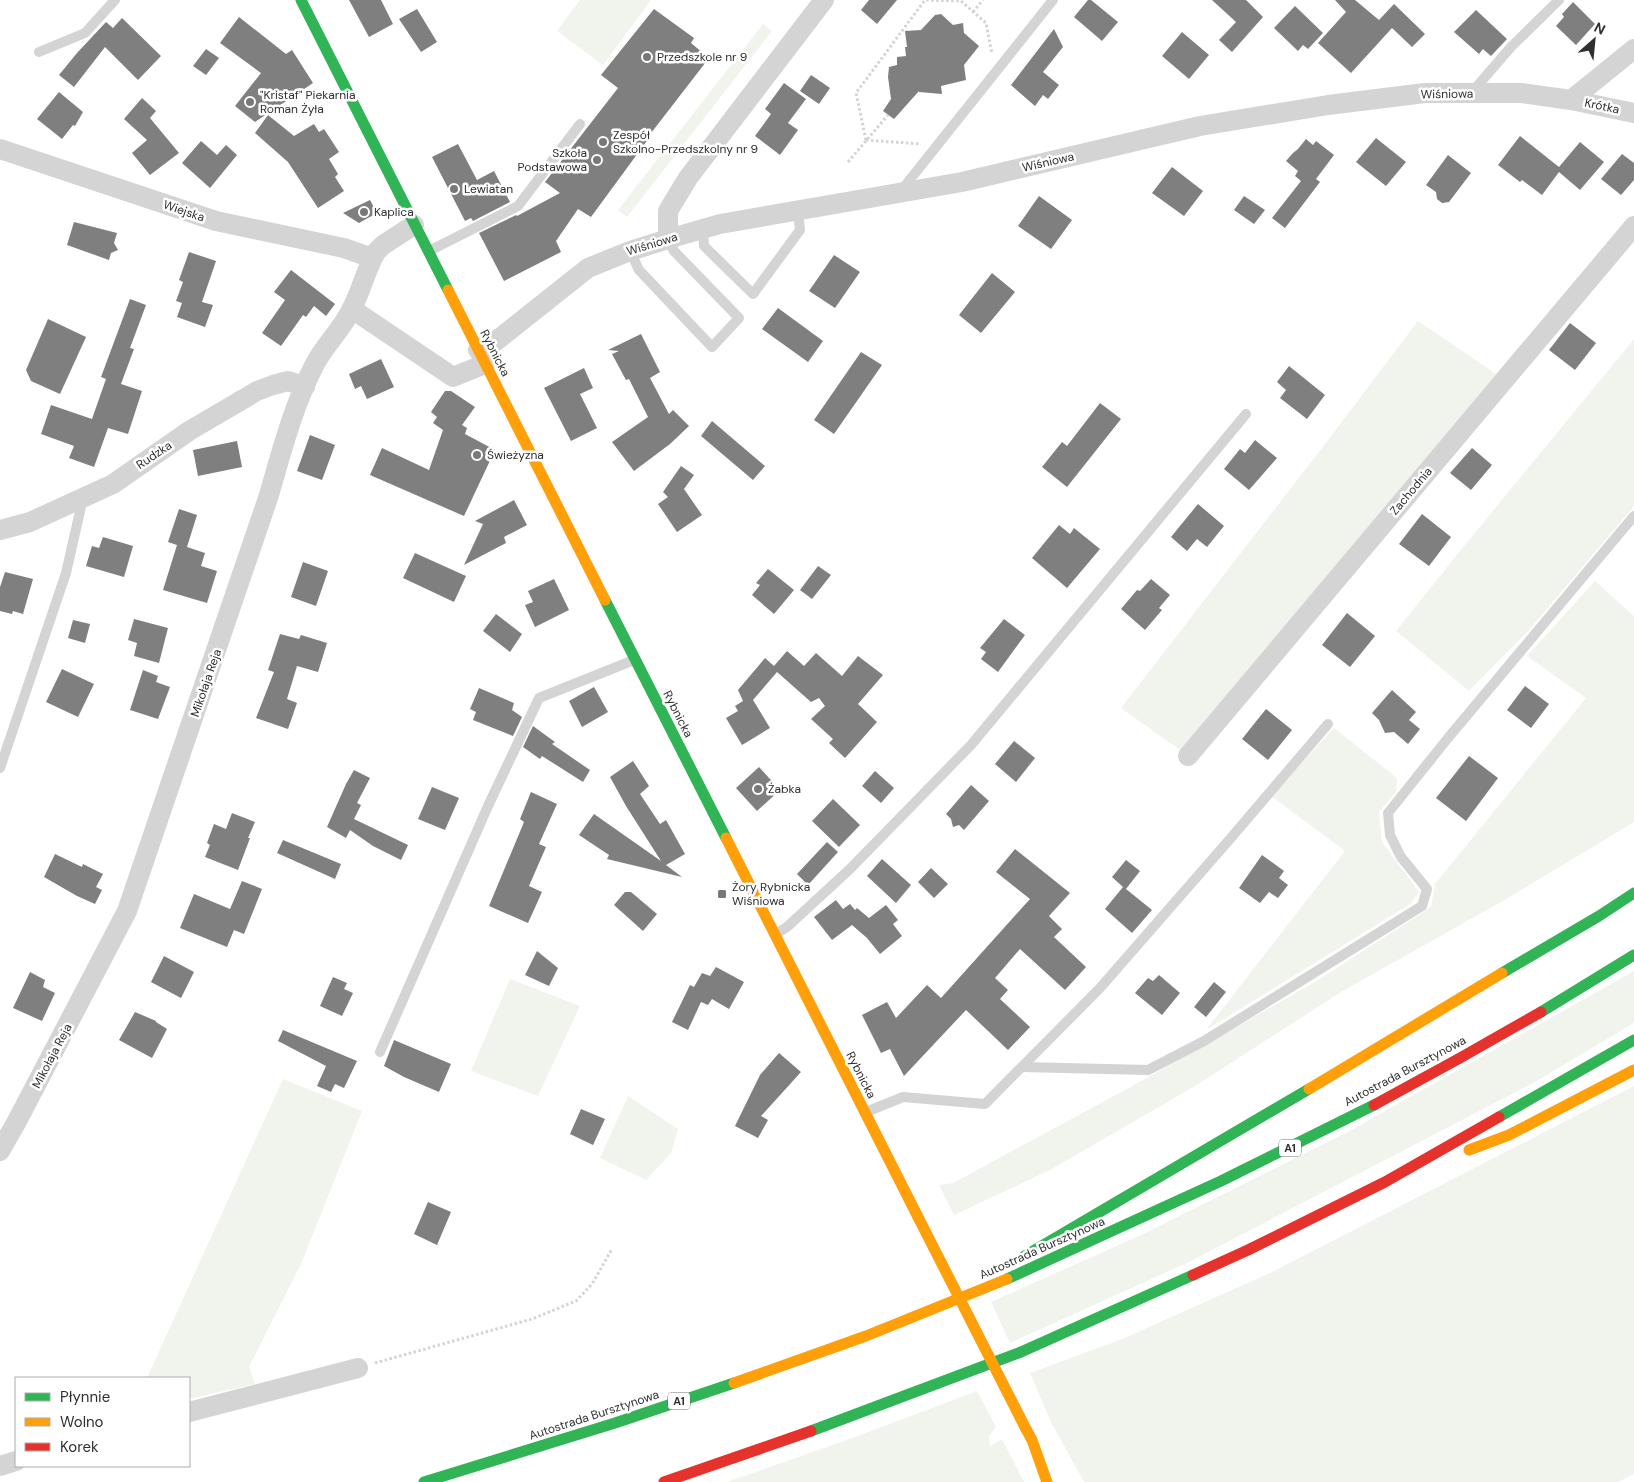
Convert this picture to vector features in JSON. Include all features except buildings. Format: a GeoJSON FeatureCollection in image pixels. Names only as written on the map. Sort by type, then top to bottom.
{"type":"FeatureCollection","features":[{"type":"Feature","properties":{"kind":"main road","name":"Rybnicka"},"geometry":{"type":"LineString","coordinates":[[301,0],[1032,1440],[1047,1482]]}},
{"type":"Feature","properties":{"kind":"main road"},"geometry":{"type":"LineString","coordinates":[[1016,1260],[1273,1111],[1414,1024],[1599,916],[1634,893]]}},
{"type":"Feature","properties":{"kind":"main road","name":"Autostrada Bursztynowa"},"geometry":{"type":"LineString","coordinates":[[424,1482],[675,1403],[800,1359],[931,1311],[1069,1252],[1312,1137],[1455,1061],[1634,955]]}},
{"type":"Feature","properties":{"kind":"main road"},"geometry":{"type":"LineString","coordinates":[[664,1482],[824,1427],[952,1380],[1021,1352],[1239,1254],[1385,1182],[1634,1040]]}},
{"type":"Feature","properties":{"kind":"main road"},"geometry":{"type":"LineString","coordinates":[[1385,1182],[1509,1135],[1634,1070]]}},
{"type":"Feature","properties":{"kind":"main road"},"geometry":{"type":"LineString","coordinates":[[931,1311],[999,1270]]}},
{"type":"Feature","properties":{"kind":"main road","name":"Rybnicka"},"geometry":{"type":"LineString","coordinates":[[1032,1440],[1056,1468]]}},
{"type":"Feature","properties":{"kind":"street"},"geometry":{"type":"LineString","coordinates":[[668,239],[668,211],[688,178],[824,0]]}},
{"type":"Feature","properties":{"kind":"street"},"geometry":{"type":"LineString","coordinates":[[1571,100],[1634,49]]}},
{"type":"Feature","properties":{"kind":"street","name":"Wiśniowa"},"geometry":{"type":"LineString","coordinates":[[352,310],[453,377],[482,357],[496,340],[588,268],[630,251],[720,224],[962,182],[1200,126],[1328,105],[1415,94],[1521,93],[1571,100]]}},
{"type":"Feature","properties":{"kind":"street","name":"Krótka"},"geometry":{"type":"LineString","coordinates":[[1571,100],[1634,113]]}},
{"type":"Feature","properties":{"kind":"street","name":"Wiejska"},"geometry":{"type":"LineString","coordinates":[[0,149],[216,222],[344,248],[372,258]]}},
{"type":"Feature","properties":{"kind":"street","name":"Mikołaja Reja"},"geometry":{"type":"LineString","coordinates":[[0,1151],[127,911],[269,495],[288,430],[305,387],[322,352],[337,334],[352,310],[372,258],[382,245],[414,225]]}},
{"type":"Feature","properties":{"kind":"street","name":"Zachodnia"},"geometry":{"type":"LineString","coordinates":[[1188,756],[1634,226]]}},
{"type":"Feature","properties":{"kind":"street","name":"Rudzka"},"geometry":{"type":"LineString","coordinates":[[0,530],[30,522],[113,484],[189,431],[257,391],[288,381],[305,387]]}},
{"type":"Feature","properties":{"kind":"street"},"geometry":{"type":"LineString","coordinates":[[190,1412],[358,1368]]}},
{"type":"Feature","properties":{"kind":"street"},"geometry":{"type":"LineString","coordinates":[[0,1466],[15,1461]]}},
{"type":"Feature","properties":{"kind":"lane"},"geometry":{"type":"LineString","coordinates":[[39,52],[84,33],[115,0]]}},
{"type":"Feature","properties":{"kind":"lane"},"geometry":{"type":"LineString","coordinates":[[898,194],[1053,0]]}},
{"type":"Feature","properties":{"kind":"lane"},"geometry":{"type":"LineString","coordinates":[[1472,93],[1511,47],[1559,0]]}},
{"type":"Feature","properties":{"kind":"lane"},"geometry":{"type":"LineString","coordinates":[[428,252],[518,206],[580,124]]}},
{"type":"Feature","properties":{"kind":"lane"},"geometry":{"type":"LineString","coordinates":[[703,229],[704,246],[752,294],[800,230],[798,210]]}},
{"type":"Feature","properties":{"kind":"lane"},"geometry":{"type":"LineString","coordinates":[[630,251],[639,270],[712,347],[739,318],[674,251],[668,239]]}},
{"type":"Feature","properties":{"kind":"lane"},"geometry":{"type":"LineString","coordinates":[[775,935],[787,927],[851,868],[971,745],[1246,414]]}},
{"type":"Feature","properties":{"kind":"lane"},"geometry":{"type":"LineString","coordinates":[[0,768],[66,573],[84,497]]}},
{"type":"Feature","properties":{"kind":"lane"},"geometry":{"type":"LineString","coordinates":[[1022,1067],[1148,1070],[1204,1040],[1422,906],[1427,889],[1401,857],[1390,835],[1388,813],[1634,516]]}},
{"type":"Feature","properties":{"kind":"lane"},"geometry":{"type":"LineString","coordinates":[[380,1052],[488,806],[539,698],[635,659]]}},
{"type":"Feature","properties":{"kind":"lane"},"geometry":{"type":"LineString","coordinates":[[865,1112],[903,1097],[985,1104],[1100,988],[1328,724]]}},
{"type":"Feature","properties":{"kind":"path"},"geometry":{"type":"LineString","coordinates":[[866,140],[856,92],[925,0],[961,1],[986,23],[996,71]]}},
{"type":"Feature","properties":{"kind":"path"},"geometry":{"type":"LineString","coordinates":[[973,12],[983,0]]}},
{"type":"Feature","properties":{"kind":"path"},"geometry":{"type":"LineString","coordinates":[[848,162],[888,115]]}},
{"type":"Feature","properties":{"kind":"path"},"geometry":{"type":"LineString","coordinates":[[866,140],[936,146]]}},
{"type":"Feature","properties":{"kind":"path"},"geometry":{"type":"LineString","coordinates":[[358,1368],[532,1319],[576,1301],[592,1284],[612,1249]]}},
{"type":"Feature","properties":{"kind":"shaded area"},"geometry":{"type":"Polygon","coordinates":[[[580,0],[651,0],[603,65],[557,31],[580,0]]]}},
{"type":"Feature","properties":{"kind":"shaded area"},"geometry":{"type":"Polygon","coordinates":[[[763,24],[772,31],[627,217],[618,210],[763,24]]]}},
{"type":"Feature","properties":{"kind":"shaded area"},"geometry":{"type":"Polygon","coordinates":[[[1418,321],[1496,374],[1180,750],[1121,708],[1418,321]]]}},
{"type":"Feature","properties":{"kind":"shaded area"},"geometry":{"type":"Polygon","coordinates":[[[1634,339],[1634,506],[1529,630],[1469,691],[1396,631],[1634,339]]]}},
{"type":"Feature","properties":{"kind":"shaded area"},"geometry":{"type":"Polygon","coordinates":[[[1595,581],[1634,616],[1634,822],[1501,902],[1341,992],[1195,1086],[1050,1170],[954,1215],[939,1185],[953,1183],[1145,1079],[1315,982],[1431,907],[1435,884],[1586,698],[1527,656],[1595,581]]]}},
{"type":"Feature","properties":{"kind":"shaded area"},"geometry":{"type":"Polygon","coordinates":[[[1334,728],[1397,778],[1396,792],[1379,812],[1382,842],[1419,892],[1410,904],[1206,1030],[1345,851],[1271,796],[1334,728]]]}},
{"type":"Feature","properties":{"kind":"shaded area"},"geometry":{"type":"Polygon","coordinates":[[[1634,971],[1634,1023],[1535,1082],[1189,1262],[1010,1343],[991,1302],[1139,1236],[1346,1133],[1634,971]]]}},
{"type":"Feature","properties":{"kind":"shaded area"},"geometry":{"type":"Polygon","coordinates":[[[510,979],[580,1006],[538,1096],[471,1071],[510,979]]]}},
{"type":"Feature","properties":{"kind":"shaded area"},"geometry":{"type":"Polygon","coordinates":[[[283,1079],[362,1111],[301,1264],[249,1367],[255,1384],[190,1399],[190,1377],[147,1377],[283,1079]]]}},
{"type":"Feature","properties":{"kind":"shaded area"},"geometry":{"type":"Polygon","coordinates":[[[1634,1086],[1634,1474],[1618,1482],[1084,1482],[1051,1422],[1030,1373],[1120,1340],[1274,1271],[1634,1086]]]}},
{"type":"Feature","properties":{"kind":"shaded area"},"geometry":{"type":"Polygon","coordinates":[[[628,1096],[678,1129],[671,1153],[646,1180],[600,1158],[628,1096]]]}},
{"type":"Feature","properties":{"kind":"shaded area"},"geometry":{"type":"Polygon","coordinates":[[[977,1391],[996,1427],[989,1436],[990,1446],[1002,1439],[1024,1482],[727,1482],[858,1436],[977,1391]]]}},
{"type":"Feature","properties":{"kind":"traffic: fast"},"geometry":{"type":"LineString","coordinates":[[301,0],[448,290]]}},
{"type":"Feature","properties":{"kind":"traffic: fast"},"geometry":{"type":"LineString","coordinates":[[605,600],[726,838]]}},
{"type":"Feature","properties":{"kind":"traffic: fast"},"geometry":{"type":"LineString","coordinates":[[1502,973],[1599,916],[1634,893]]}},
{"type":"Feature","properties":{"kind":"traffic: fast"},"geometry":{"type":"LineString","coordinates":[[1541,1012],[1634,955]]}},
{"type":"Feature","properties":{"kind":"traffic: fast"},"geometry":{"type":"LineString","coordinates":[[1499,1117],[1634,1040]]}},
{"type":"Feature","properties":{"kind":"traffic: fast"},"geometry":{"type":"LineString","coordinates":[[1023,1257],[1309,1089]]}},
{"type":"Feature","properties":{"kind":"traffic: fast"},"geometry":{"type":"LineString","coordinates":[[1007,1279],[1221,1181],[1374,1105]]}},
{"type":"Feature","properties":{"kind":"traffic: fast"},"geometry":{"type":"LineString","coordinates":[[811,1431],[1021,1352],[1193,1275]]}},
{"type":"Feature","properties":{"kind":"traffic: fast"},"geometry":{"type":"LineString","coordinates":[[424,1482],[615,1423],[734,1383]]}},
{"type":"Feature","properties":{"kind":"traffic: slow"},"geometry":{"type":"LineString","coordinates":[[448,290],[605,600]]}},
{"type":"Feature","properties":{"kind":"traffic: slow"},"geometry":{"type":"LineString","coordinates":[[726,838],[918,1217]]}},
{"type":"Feature","properties":{"kind":"traffic: slow"},"geometry":{"type":"LineString","coordinates":[[1309,1089],[1502,973]]}},
{"type":"Feature","properties":{"kind":"traffic: slow"},"geometry":{"type":"LineString","coordinates":[[1469,1150],[1509,1135],[1634,1070]]}},
{"type":"Feature","properties":{"kind":"traffic: slow"},"geometry":{"type":"LineString","coordinates":[[918,1217],[1026,1429]]}},
{"type":"Feature","properties":{"kind":"traffic: slow"},"geometry":{"type":"LineString","coordinates":[[734,1383],[866,1336],[1007,1279]]}},
{"type":"Feature","properties":{"kind":"traffic: slow"},"geometry":{"type":"LineString","coordinates":[[1026,1429],[1032,1440],[1047,1482]]}},
{"type":"Feature","properties":{"kind":"traffic: jam"},"geometry":{"type":"LineString","coordinates":[[1374,1105],[1541,1012]]}},
{"type":"Feature","properties":{"kind":"traffic: jam"},"geometry":{"type":"LineString","coordinates":[[1193,1275],[1385,1182],[1499,1117]]}},
{"type":"Feature","properties":{"kind":"traffic: jam"},"geometry":{"type":"LineString","coordinates":[[664,1482],[811,1431]]}},
{"type":"Feature","properties":{"kind":"place","name":"Przedszkole nr 9"},"geometry":{"type":"Point","coordinates":[647,57]}},
{"type":"Feature","properties":{"kind":"place","name":"\"Kristaf\" Piekarnia Roman Żyła"},"geometry":{"type":"Point","coordinates":[250,102]}},
{"type":"Feature","properties":{"kind":"place","name":"Zespół Szkolno-Przedszkolny nr 9"},"geometry":{"type":"Point","coordinates":[603,142]}},
{"type":"Feature","properties":{"kind":"place","name":"Szkoła Podstawowa"},"geometry":{"type":"Point","coordinates":[597,160]}},
{"type":"Feature","properties":{"kind":"place","name":"Lewiatan"},"geometry":{"type":"Point","coordinates":[454,189]}},
{"type":"Feature","properties":{"kind":"place","name":"Kaplica"},"geometry":{"type":"Point","coordinates":[364,212]}},
{"type":"Feature","properties":{"kind":"place","name":"Świeżyzna"},"geometry":{"type":"Point","coordinates":[477,455]}},
{"type":"Feature","properties":{"kind":"place","name":"Żabka"},"geometry":{"type":"Point","coordinates":[758,789]}},
{"type":"Feature","properties":{"kind":"place","name":"Żory Rybnicka Wiśniowa"},"geometry":{"type":"Point","coordinates":[722,894]}}]}
